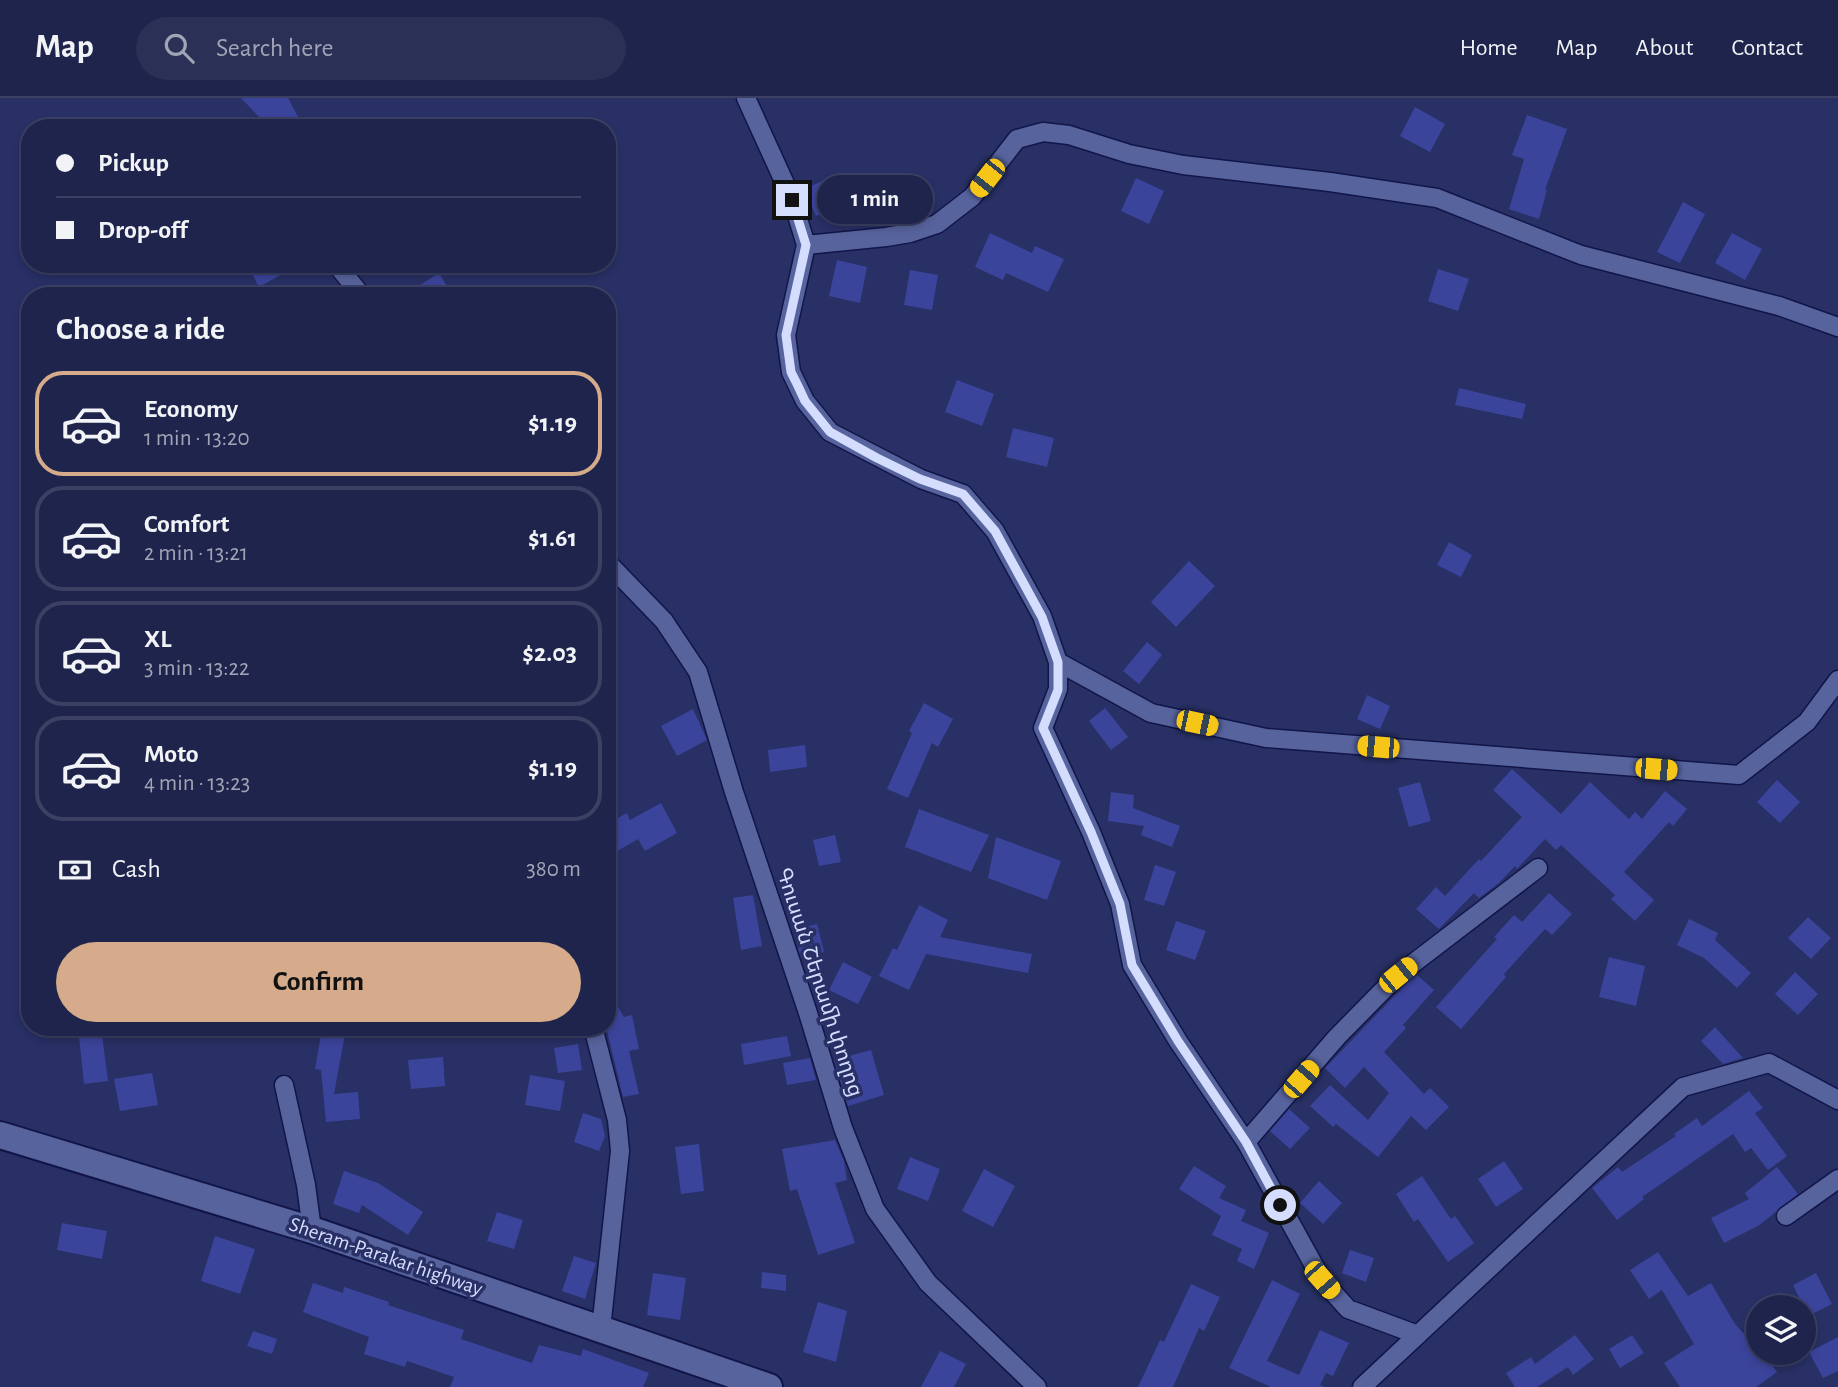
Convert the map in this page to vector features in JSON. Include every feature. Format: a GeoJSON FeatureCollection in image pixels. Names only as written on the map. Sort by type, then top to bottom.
{"type":"FeatureCollection","features":[{"type":"Feature","properties":{"kind":"street"},"geometry":{"type":"LineString","coordinates":[[746,98],[792,200],[806,245],[786,335],[791,372],[805,401],[830,432],[920,479],[963,494],[995,531],[1042,617],[1058,662],[1058,690],[1043,728],[1091,832],[1120,904],[1132,965],[1178,1041],[1246,1142],[1322,1280],[1348,1309],[1418,1335]]}},
{"type":"Feature","properties":{"kind":"street"},"geometry":{"type":"LineString","coordinates":[[806,245],[886,237],[937,224],[972,197],[1017,139],[1043,132],[1069,135],[1129,154],[1183,165],[1437,198],[1581,255],[1779,306],[1838,327]]}},
{"type":"Feature","properties":{"kind":"street"},"geometry":{"type":"LineString","coordinates":[[343,273],[355,287]]}},
{"type":"Feature","properties":{"kind":"street","name":"Գուսան Շերամի փողոց"},"geometry":{"type":"LineString","coordinates":[[616,571],[664,621],[698,673],[843,1128],[875,1209],[929,1283],[1037,1387]]}},
{"type":"Feature","properties":{"kind":"street"},"geometry":{"type":"LineString","coordinates":[[1058,662],[1151,713],[1266,738],[1739,775],[1807,722],[1838,680]]}},
{"type":"Feature","properties":{"kind":"street"},"geometry":{"type":"LineString","coordinates":[[1246,1142],[1337,1037],[1398,975],[1538,868]]}},
{"type":"Feature","properties":{"kind":"street"},"geometry":{"type":"LineString","coordinates":[[595,1036],[617,1120],[620,1151],[601,1329]]}},
{"type":"Feature","properties":{"kind":"street"},"geometry":{"type":"LineString","coordinates":[[1362,1387],[1683,1087],[1769,1063],[1838,1100]]}},
{"type":"Feature","properties":{"kind":"street"},"geometry":{"type":"LineString","coordinates":[[284,1085],[306,1185],[312,1230]]}},
{"type":"Feature","properties":{"kind":"street","name":"Sheram-Parakar highway"},"geometry":{"type":"LineString","coordinates":[[0,1135],[312,1230],[769,1387]]}},
{"type":"Feature","properties":{"kind":"street"},"geometry":{"type":"LineString","coordinates":[[1786,1216],[1838,1179]]}},
{"type":"Feature","properties":{"kind":"building"},"geometry":{"type":"Polygon","coordinates":[[[241,98],[288,98],[299,119],[260,119],[241,98]]]}},
{"type":"Feature","properties":{"kind":"building"},"geometry":{"type":"Polygon","coordinates":[[[1415,107],[1445,124],[1430,152],[1400,136],[1415,107]]]}},
{"type":"Feature","properties":{"kind":"building"},"geometry":{"type":"Polygon","coordinates":[[[1527,115],[1567,129],[1545,190],[1539,219],[1509,209],[1524,159],[1512,155],[1527,115]]]}},
{"type":"Feature","properties":{"kind":"building"},"geometry":{"type":"Polygon","coordinates":[[[836,175],[848,203],[816,216],[804,189],[836,175]]]}},
{"type":"Feature","properties":{"kind":"building"},"geometry":{"type":"Polygon","coordinates":[[[1136,178],[1164,191],[1149,224],[1121,211],[1136,178]]]}},
{"type":"Feature","properties":{"kind":"building"},"geometry":{"type":"Polygon","coordinates":[[[1683,202],[1705,214],[1680,263],[1657,252],[1683,202]]]}},
{"type":"Feature","properties":{"kind":"building"},"geometry":{"type":"Polygon","coordinates":[[[990,233],[1032,253],[1035,246],[1064,259],[1048,292],[1006,273],[1003,280],[975,267],[990,233]]]}},
{"type":"Feature","properties":{"kind":"building"},"geometry":{"type":"Polygon","coordinates":[[[1732,233],[1762,249],[1745,280],[1715,263],[1732,233]]]}},
{"type":"Feature","properties":{"kind":"building"},"geometry":{"type":"Polygon","coordinates":[[[837,260],[867,267],[860,303],[829,296],[837,260]]]}},
{"type":"Feature","properties":{"kind":"building"},"geometry":{"type":"Polygon","coordinates":[[[1438,269],[1469,279],[1458,311],[1428,301],[1438,269]]]}},
{"type":"Feature","properties":{"kind":"building"},"geometry":{"type":"Polygon","coordinates":[[[910,270],[938,275],[932,310],[904,305],[910,270]]]}},
{"type":"Feature","properties":{"kind":"building"},"geometry":{"type":"Polygon","coordinates":[[[252,273],[284,273],[259,287],[252,273]]]}},
{"type":"Feature","properties":{"kind":"building"},"geometry":{"type":"Polygon","coordinates":[[[439,273],[448,287],[417,287],[439,273]]]}},
{"type":"Feature","properties":{"kind":"building"},"geometry":{"type":"Polygon","coordinates":[[[957,380],[994,394],[982,426],[945,412],[957,380]]]}},
{"type":"Feature","properties":{"kind":"building"},"geometry":{"type":"Polygon","coordinates":[[[1459,388],[1526,404],[1522,419],[1455,405],[1459,388]]]}},
{"type":"Feature","properties":{"kind":"building"},"geometry":{"type":"Polygon","coordinates":[[[1013,428],[1054,438],[1047,467],[1006,457],[1013,428]]]}},
{"type":"Feature","properties":{"kind":"building"},"geometry":{"type":"Polygon","coordinates":[[[1449,542],[1472,555],[1461,577],[1437,565],[1449,542]]]}},
{"type":"Feature","properties":{"kind":"building"},"geometry":{"type":"Polygon","coordinates":[[[1189,561],[1215,586],[1176,627],[1151,602],[1189,561]]]}},
{"type":"Feature","properties":{"kind":"building"},"geometry":{"type":"Polygon","coordinates":[[[1147,642],[1162,655],[1139,684],[1123,671],[1147,642]]]}},
{"type":"Feature","properties":{"kind":"building"},"geometry":{"type":"Polygon","coordinates":[[[1367,695],[1390,706],[1380,729],[1357,719],[1367,695]]]}},
{"type":"Feature","properties":{"kind":"building"},"geometry":{"type":"Polygon","coordinates":[[[924,703],[953,719],[938,747],[932,743],[908,798],[887,789],[912,733],[909,731],[924,703]]]}},
{"type":"Feature","properties":{"kind":"building"},"geometry":{"type":"Polygon","coordinates":[[[1105,708],[1128,737],[1111,750],[1089,721],[1105,708]]]}},
{"type":"Feature","properties":{"kind":"building"},"geometry":{"type":"Polygon","coordinates":[[[693,709],[707,740],[677,756],[661,726],[693,709]]]}},
{"type":"Feature","properties":{"kind":"building"},"geometry":{"type":"Polygon","coordinates":[[[805,745],[807,767],[770,772],[768,750],[805,745]]]}},
{"type":"Feature","properties":{"kind":"building"},"geometry":{"type":"Polygon","coordinates":[[[1512,769],[1561,814],[1590,782],[1629,819],[1635,812],[1642,819],[1665,791],[1687,809],[1673,826],[1669,822],[1624,872],[1654,900],[1635,921],[1611,899],[1615,895],[1561,845],[1556,850],[1545,839],[1517,869],[1515,866],[1499,883],[1479,898],[1474,893],[1439,929],[1416,909],[1436,887],[1445,896],[1522,817],[1493,790],[1512,769]]]}},
{"type":"Feature","properties":{"kind":"building"},"geometry":{"type":"Polygon","coordinates":[[[1777,780],[1800,802],[1780,823],[1757,802],[1777,780]]]}},
{"type":"Feature","properties":{"kind":"building"},"geometry":{"type":"Polygon","coordinates":[[[1420,782],[1431,821],[1409,827],[1398,788],[1420,782]]]}},
{"type":"Feature","properties":{"kind":"building"},"geometry":{"type":"Polygon","coordinates":[[[1111,792],[1134,795],[1133,808],[1180,826],[1172,847],[1141,835],[1144,826],[1108,821],[1111,792]]]}},
{"type":"Feature","properties":{"kind":"building"},"geometry":{"type":"Polygon","coordinates":[[[661,803],[677,833],[645,851],[638,839],[616,852],[616,819],[627,813],[630,820],[661,803]]]}},
{"type":"Feature","properties":{"kind":"building"},"geometry":{"type":"Polygon","coordinates":[[[919,809],[989,835],[971,872],[905,847],[919,809]]]}},
{"type":"Feature","properties":{"kind":"building"},"geometry":{"type":"Polygon","coordinates":[[[835,835],[841,862],[819,866],[813,840],[835,835]]]}},
{"type":"Feature","properties":{"kind":"building"},"geometry":{"type":"Polygon","coordinates":[[[996,837],[1061,861],[1047,900],[988,878],[996,837]]]}},
{"type":"Feature","properties":{"kind":"building"},"geometry":{"type":"Polygon","coordinates":[[[1155,865],[1176,872],[1164,906],[1144,900],[1155,865]]]}},
{"type":"Feature","properties":{"kind":"building"},"geometry":{"type":"Polygon","coordinates":[[[1549,893],[1572,914],[1552,935],[1545,929],[1504,974],[1506,977],[1461,1029],[1436,1007],[1497,939],[1494,937],[1514,915],[1522,922],[1549,893]]]}},
{"type":"Feature","properties":{"kind":"building"},"geometry":{"type":"Polygon","coordinates":[[[753,895],[762,946],[741,950],[733,898],[753,895]]]}},
{"type":"Feature","properties":{"kind":"building"},"geometry":{"type":"Polygon","coordinates":[[[919,905],[948,920],[940,937],[1032,954],[1028,973],[926,954],[909,990],[879,976],[893,948],[897,950],[919,905]]]}},
{"type":"Feature","properties":{"kind":"building"},"geometry":{"type":"Polygon","coordinates":[[[1808,917],[1831,938],[1811,959],[1788,938],[1808,917]]]}},
{"type":"Feature","properties":{"kind":"building"},"geometry":{"type":"Polygon","coordinates":[[[1689,919],[1718,933],[1715,940],[1751,973],[1737,988],[1704,958],[1677,945],[1689,919]]]}},
{"type":"Feature","properties":{"kind":"building"},"geometry":{"type":"Polygon","coordinates":[[[1176,921],[1206,931],[1195,960],[1166,950],[1176,921]]]}},
{"type":"Feature","properties":{"kind":"building"},"geometry":{"type":"Polygon","coordinates":[[[817,924],[824,952],[801,958],[793,930],[817,924]]]}},
{"type":"Feature","properties":{"kind":"building"},"geometry":{"type":"Polygon","coordinates":[[[1609,957],[1645,966],[1636,1006],[1599,997],[1609,957]]]}},
{"type":"Feature","properties":{"kind":"building"},"geometry":{"type":"Polygon","coordinates":[[[843,962],[872,977],[858,1004],[829,990],[843,962]]]}},
{"type":"Feature","properties":{"kind":"building"},"geometry":{"type":"Polygon","coordinates":[[[1795,972],[1818,994],[1798,1015],[1775,994],[1795,972]]]}},
{"type":"Feature","properties":{"kind":"building"},"geometry":{"type":"Polygon","coordinates":[[[1417,975],[1434,990],[1403,1025],[1406,1028],[1384,1052],[1424,1094],[1430,1088],[1449,1107],[1426,1130],[1411,1116],[1378,1157],[1336,1124],[1333,1127],[1310,1106],[1330,1085],[1368,1120],[1389,1093],[1364,1067],[1345,1088],[1325,1068],[1417,975]]]}},
{"type":"Feature","properties":{"kind":"building"},"geometry":{"type":"Polygon","coordinates":[[[616,1003],[624,1017],[632,1015],[639,1049],[629,1051],[639,1094],[623,1097],[608,1036],[616,1036],[616,1003]]]}},
{"type":"Feature","properties":{"kind":"building"},"geometry":{"type":"Polygon","coordinates":[[[1715,1027],[1743,1058],[1723,1064],[1701,1041],[1715,1027]]]}},
{"type":"Feature","properties":{"kind":"building"},"geometry":{"type":"Polygon","coordinates":[[[79,1036],[102,1036],[108,1081],[84,1084],[79,1036]]]}},
{"type":"Feature","properties":{"kind":"building"},"geometry":{"type":"Polygon","coordinates":[[[321,1036],[345,1036],[334,1094],[358,1092],[360,1119],[326,1122],[321,1070],[315,1069],[321,1036]]]}},
{"type":"Feature","properties":{"kind":"building"},"geometry":{"type":"Polygon","coordinates":[[[787,1036],[791,1056],[744,1065],[741,1044],[787,1036]]]}},
{"type":"Feature","properties":{"kind":"building"},"geometry":{"type":"Polygon","coordinates":[[[578,1044],[582,1070],[558,1073],[554,1048],[578,1044]]]}},
{"type":"Feature","properties":{"kind":"building"},"geometry":{"type":"Polygon","coordinates":[[[871,1050],[884,1095],[848,1106],[834,1060],[871,1050]]]}},
{"type":"Feature","properties":{"kind":"building"},"geometry":{"type":"Polygon","coordinates":[[[443,1057],[445,1086],[411,1089],[408,1060],[443,1057]]]}},
{"type":"Feature","properties":{"kind":"building"},"geometry":{"type":"Polygon","coordinates":[[[810,1058],[816,1080],[787,1085],[783,1063],[810,1058]]]}},
{"type":"Feature","properties":{"kind":"building"},"geometry":{"type":"Polygon","coordinates":[[[152,1073],[158,1105],[120,1111],[114,1079],[152,1073]]]}},
{"type":"Feature","properties":{"kind":"building"},"geometry":{"type":"Polygon","coordinates":[[[530,1075],[565,1081],[560,1111],[525,1105],[530,1075]]]}},
{"type":"Feature","properties":{"kind":"building"},"geometry":{"type":"Polygon","coordinates":[[[1749,1091],[1763,1108],[1755,1113],[1787,1156],[1768,1170],[1751,1148],[1745,1152],[1733,1134],[1642,1197],[1644,1199],[1617,1220],[1592,1188],[1618,1167],[1622,1172],[1676,1136],[1674,1134],[1697,1118],[1702,1126],[1749,1091]]]}},
{"type":"Feature","properties":{"kind":"building"},"geometry":{"type":"Polygon","coordinates":[[[1289,1109],[1310,1128],[1290,1149],[1270,1131],[1289,1109]]]}},
{"type":"Feature","properties":{"kind":"building"},"geometry":{"type":"Polygon","coordinates":[[[583,1113],[601,1119],[605,1136],[599,1151],[574,1142],[583,1113]]]}},
{"type":"Feature","properties":{"kind":"building"},"geometry":{"type":"Polygon","coordinates":[[[835,1140],[844,1161],[847,1180],[835,1183],[855,1243],[818,1255],[797,1189],[790,1191],[782,1149],[835,1140]]]}},
{"type":"Feature","properties":{"kind":"building"},"geometry":{"type":"Polygon","coordinates":[[[699,1144],[704,1191],[681,1194],[675,1147],[699,1144]]]}},
{"type":"Feature","properties":{"kind":"building"},"geometry":{"type":"Polygon","coordinates":[[[910,1157],[940,1169],[928,1201],[897,1189],[910,1157]]]}},
{"type":"Feature","properties":{"kind":"building"},"geometry":{"type":"Polygon","coordinates":[[[1504,1161],[1523,1189],[1496,1207],[1478,1179],[1504,1161]]]}},
{"type":"Feature","properties":{"kind":"building"},"geometry":{"type":"Polygon","coordinates":[[[1194,1166],[1226,1186],[1219,1198],[1246,1210],[1241,1221],[1269,1233],[1254,1269],[1237,1261],[1242,1249],[1212,1235],[1221,1216],[1179,1189],[1194,1166]]]}},
{"type":"Feature","properties":{"kind":"building"},"geometry":{"type":"Polygon","coordinates":[[[1777,1167],[1798,1194],[1758,1226],[1724,1243],[1711,1218],[1749,1199],[1745,1193],[1777,1167]]]}},
{"type":"Feature","properties":{"kind":"building"},"geometry":{"type":"Polygon","coordinates":[[[984,1169],[1015,1186],[993,1227],[962,1211],[984,1169]]]}},
{"type":"Feature","properties":{"kind":"building"},"geometry":{"type":"Polygon","coordinates":[[[344,1171],[378,1183],[423,1212],[408,1235],[362,1205],[359,1213],[333,1204],[344,1171]]]}},
{"type":"Feature","properties":{"kind":"building"},"geometry":{"type":"Polygon","coordinates":[[[1422,1176],[1451,1219],[1455,1216],[1474,1243],[1448,1262],[1418,1219],[1414,1222],[1396,1194],[1422,1176]]]}},
{"type":"Feature","properties":{"kind":"building"},"geometry":{"type":"Polygon","coordinates":[[[1319,1181],[1342,1203],[1323,1224],[1300,1203],[1319,1181]]]}},
{"type":"Feature","properties":{"kind":"building"},"geometry":{"type":"Polygon","coordinates":[[[497,1212],[523,1220],[514,1249],[487,1241],[497,1212]]]}},
{"type":"Feature","properties":{"kind":"building"},"geometry":{"type":"Polygon","coordinates":[[[62,1223],[107,1231],[102,1259],[57,1250],[62,1223]]]}},
{"type":"Feature","properties":{"kind":"building"},"geometry":{"type":"Polygon","coordinates":[[[215,1236],[255,1249],[240,1294],[201,1281],[215,1236]]]}},
{"type":"Feature","properties":{"kind":"building"},"geometry":{"type":"Polygon","coordinates":[[[1350,1250],[1374,1258],[1366,1282],[1342,1273],[1350,1250]]]}},
{"type":"Feature","properties":{"kind":"building"},"geometry":{"type":"Polygon","coordinates":[[[1658,1252],[1688,1296],[1711,1283],[1735,1324],[1746,1336],[1746,1365],[1772,1365],[1777,1372],[1756,1387],[1680,1387],[1664,1363],[1694,1344],[1662,1290],[1649,1299],[1630,1270],[1658,1252]]]}},
{"type":"Feature","properties":{"kind":"building"},"geometry":{"type":"Polygon","coordinates":[[[574,1256],[596,1263],[585,1299],[562,1291],[574,1256]]]}},
{"type":"Feature","properties":{"kind":"building"},"geometry":{"type":"Polygon","coordinates":[[[762,1272],[786,1275],[786,1291],[761,1288],[762,1272]]]}},
{"type":"Feature","properties":{"kind":"building"},"geometry":{"type":"Polygon","coordinates":[[[653,1273],[686,1278],[680,1320],[647,1315],[653,1273]]]}},
{"type":"Feature","properties":{"kind":"building"},"geometry":{"type":"Polygon","coordinates":[[[1816,1273],[1832,1304],[1816,1312],[1816,1295],[1798,1295],[1793,1285],[1816,1273]]]}},
{"type":"Feature","properties":{"kind":"building"},"geometry":{"type":"Polygon","coordinates":[[[1272,1280],[1300,1294],[1267,1361],[1299,1375],[1320,1330],[1349,1343],[1333,1376],[1326,1373],[1320,1385],[1325,1387],[1271,1387],[1229,1368],[1272,1280]]]}},
{"type":"Feature","properties":{"kind":"building"},"geometry":{"type":"Polygon","coordinates":[[[313,1283],[343,1293],[344,1287],[389,1302],[388,1305],[464,1330],[461,1339],[532,1363],[539,1345],[581,1356],[583,1349],[649,1373],[643,1387],[450,1387],[454,1377],[407,1361],[405,1367],[364,1354],[369,1337],[303,1312],[313,1283]]]}},
{"type":"Feature","properties":{"kind":"building"},"geometry":{"type":"Polygon","coordinates":[[[1191,1284],[1220,1297],[1204,1331],[1199,1328],[1173,1387],[1138,1387],[1160,1340],[1164,1342],[1191,1284]]]}},
{"type":"Feature","properties":{"kind":"building"},"geometry":{"type":"Polygon","coordinates":[[[818,1302],[847,1311],[836,1362],[803,1352],[818,1302]]]}},
{"type":"Feature","properties":{"kind":"building"},"geometry":{"type":"Polygon","coordinates":[[[253,1331],[277,1339],[272,1354],[247,1346],[253,1331]]]}},
{"type":"Feature","properties":{"kind":"building"},"geometry":{"type":"Polygon","coordinates":[[[1575,1335],[1594,1359],[1573,1375],[1568,1367],[1537,1387],[1515,1387],[1506,1373],[1531,1357],[1535,1364],[1575,1335]]]}},
{"type":"Feature","properties":{"kind":"building"},"geometry":{"type":"Polygon","coordinates":[[[1632,1335],[1644,1353],[1620,1368],[1609,1349],[1632,1335]]]}},
{"type":"Feature","properties":{"kind":"building"},"geometry":{"type":"Polygon","coordinates":[[[1838,1337],[1838,1371],[1823,1378],[1816,1365],[1816,1348],[1838,1337]]]}},
{"type":"Feature","properties":{"kind":"building"},"geometry":{"type":"Polygon","coordinates":[[[940,1351],[966,1364],[954,1387],[921,1387],[940,1351]]]}},
{"type":"Feature","properties":{"kind":"route"},"geometry":{"type":"LineString","coordinates":[[792,200],[806,245],[786,335],[791,372],[805,401],[830,432],[920,479],[963,494],[995,531],[1042,617],[1058,662],[1058,690],[1043,728],[1091,832],[1120,904],[1132,965],[1178,1041],[1246,1142],[1280,1205]]}}]}
